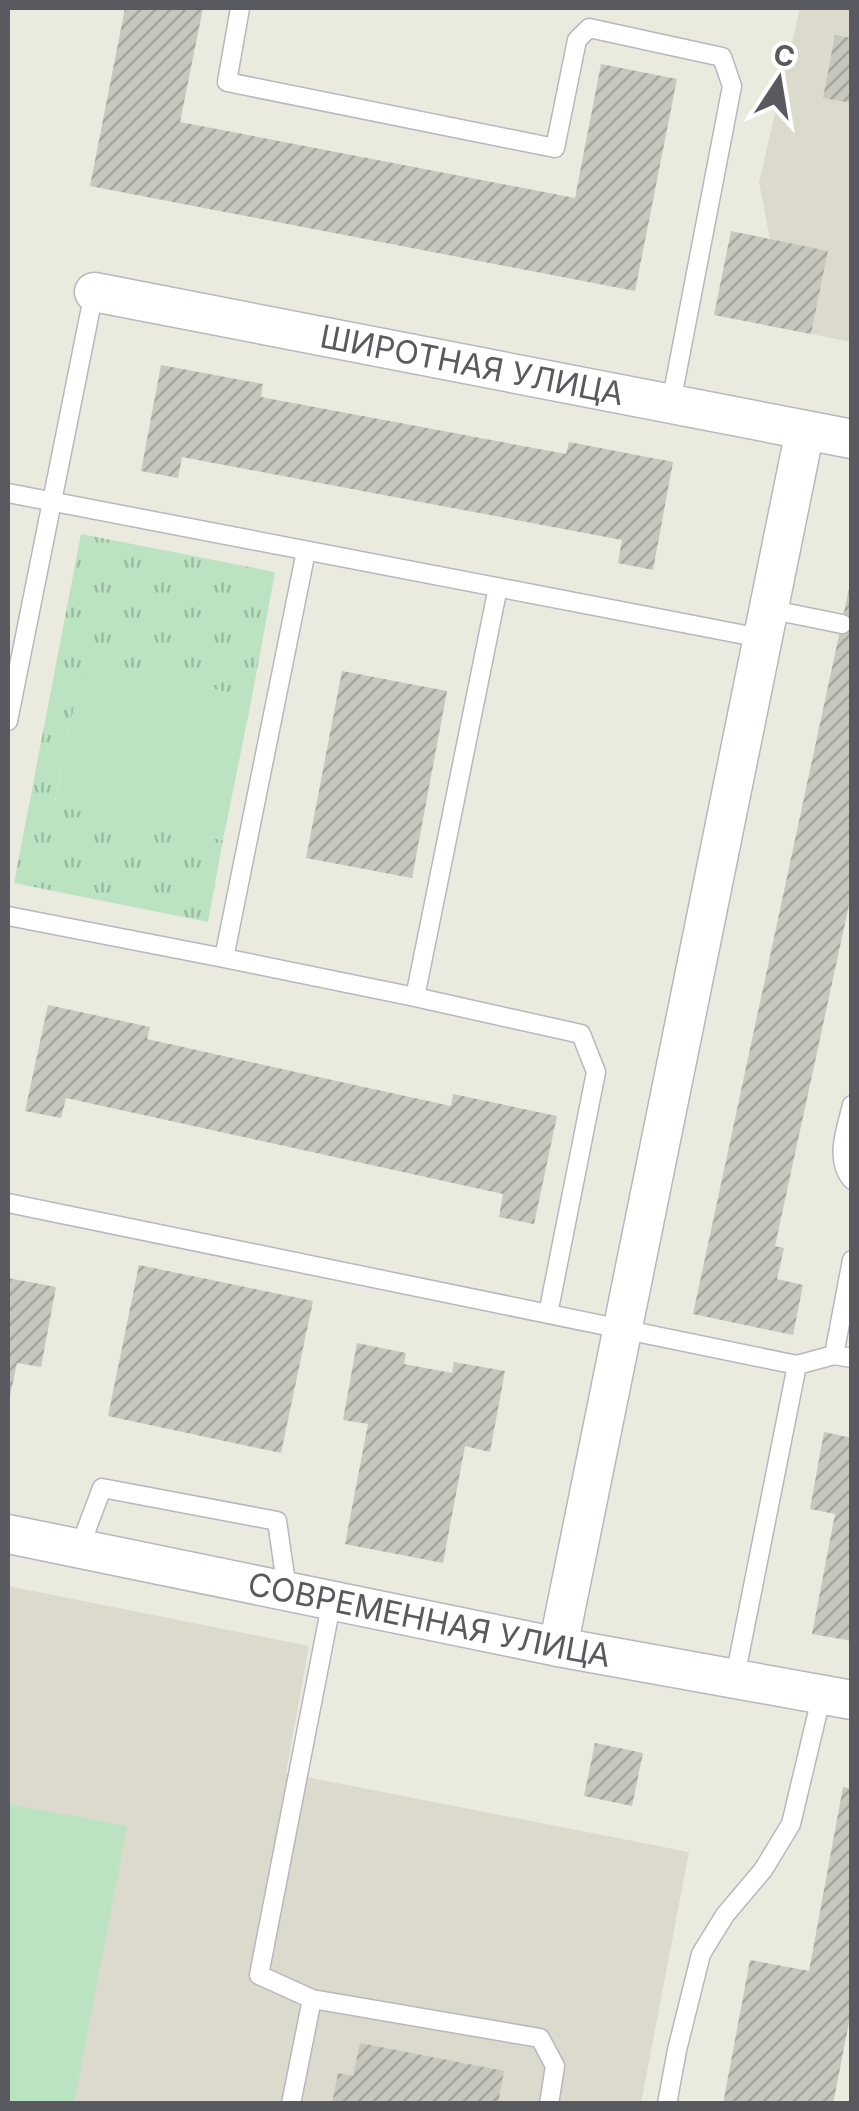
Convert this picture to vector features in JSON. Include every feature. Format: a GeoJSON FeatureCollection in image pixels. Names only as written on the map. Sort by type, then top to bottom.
{"type":"FeatureCollection","features":[{"type":"Feature","properties":{"kind":"street","name":"ШИРОТНАЯ УЛИЦА"},"geometry":{"type":"LineString","coordinates":[[94,292],[852,439]]}},
{"type":"Feature","properties":{"kind":"street"},"geometry":{"type":"LineString","coordinates":[[558,1647],[805,430]]}},
{"type":"Feature","properties":{"kind":"street","name":"СОВРЕМЕННАЯ УЛИЦА"},"geometry":{"type":"LineString","coordinates":[[8,1534],[558,1647],[837,1697]]}},
{"type":"Feature","properties":{"kind":"lane"},"geometry":{"type":"LineString","coordinates":[[240,8],[227,82],[555,148],[577,40],[589,28],[722,58],[732,86],[670,403]]}},
{"type":"Feature","properties":{"kind":"lane"},"geometry":{"type":"LineString","coordinates":[[8,721],[94,292]]}},
{"type":"Feature","properties":{"kind":"lane"},"geometry":{"type":"LineString","coordinates":[[8,493],[498,587],[765,624],[842,624]]}},
{"type":"Feature","properties":{"kind":"lane"},"geometry":{"type":"LineString","coordinates":[[224,958],[306,550]]}},
{"type":"Feature","properties":{"kind":"lane"},"geometry":{"type":"LineString","coordinates":[[415,997],[498,587]]}},
{"type":"Feature","properties":{"kind":"lane"},"geometry":{"type":"LineString","coordinates":[[8,916],[581,1034],[596,1072],[548,1314]]}},
{"type":"Feature","properties":{"kind":"lane"},"geometry":{"type":"LineString","coordinates":[[852,1105],[841,1154],[844,1171],[852,1180]]}},
{"type":"Feature","properties":{"kind":"lane"},"geometry":{"type":"LineString","coordinates":[[8,1203],[797,1365],[843,1356],[852,1260]]}},
{"type":"Feature","properties":{"kind":"lane"},"geometry":{"type":"LineString","coordinates":[[735,1677],[797,1365]]}},
{"type":"Feature","properties":{"kind":"lane"},"geometry":{"type":"LineString","coordinates":[[79,1548],[102,1488],[277,1521],[287,1590]]}},
{"type":"Feature","properties":{"kind":"lane"},"geometry":{"type":"LineString","coordinates":[[332,1599],[259,1975],[312,2000],[540,2038],[556,2066],[549,2104]]}},
{"type":"Feature","properties":{"kind":"lane"},"geometry":{"type":"LineString","coordinates":[[667,2104],[701,1954],[725,1915],[763,1870],[791,1824],[837,1697]]}},
{"type":"Feature","properties":{"kind":"lane"},"geometry":{"type":"LineString","coordinates":[[291,2104],[312,2000]]}},
{"type":"Feature","properties":{"kind":"shaded area"},"geometry":{"type":"Polygon","coordinates":[[[800,8],[851,8],[851,342],[811,334],[828,251],[770,240],[759,182],[800,8]]]}},
{"type":"Feature","properties":{"kind":"shaded area"},"geometry":{"type":"Polygon","coordinates":[[[8,1586],[309,1646],[286,1773],[689,1852],[641,2103],[8,2103],[8,1586]]]}},
{"type":"Feature","properties":{"kind":"green space"},"geometry":{"type":"Polygon","coordinates":[[[81,534],[275,572],[252,697],[83,663],[54,805],[223,840],[208,922],[14,883],[81,534]]]}},
{"type":"Feature","properties":{"kind":"green space"},"geometry":{"type":"Polygon","coordinates":[[[83,663],[252,697],[223,840],[54,806],[83,663]]]}},
{"type":"Feature","properties":{"kind":"green space"},"geometry":{"type":"Polygon","coordinates":[[[8,1804],[127,1826],[74,2103],[8,2103],[8,1804]]]}},
{"type":"Feature","properties":{"kind":"building"},"geometry":{"type":"Polygon","coordinates":[[[125,8],[203,8],[180,122],[575,198],[601,64],[677,79],[635,291],[90,186],[125,8]]]}},
{"type":"Feature","properties":{"kind":"building"},"geometry":{"type":"Polygon","coordinates":[[[835,35],[852,38],[852,103],[823,98],[835,35]]]}},
{"type":"Feature","properties":{"kind":"building"},"geometry":{"type":"Polygon","coordinates":[[[731,231],[828,251],[811,334],[714,315],[731,231]]]}},
{"type":"Feature","properties":{"kind":"building"},"geometry":{"type":"Polygon","coordinates":[[[161,365],[263,384],[261,397],[566,454],[569,442],[673,462],[653,570],[618,563],[622,540],[182,457],[178,478],[141,471],[161,365]]]}},
{"type":"Feature","properties":{"kind":"building"},"geometry":{"type":"Polygon","coordinates":[[[850,584],[852,891],[775,1246],[784,1248],[777,1279],[803,1285],[793,1335],[693,1314],[850,584]]]}},
{"type":"Feature","properties":{"kind":"building"},"geometry":{"type":"Polygon","coordinates":[[[342,671],[447,691],[412,878],[306,858],[342,671]]]}},
{"type":"Feature","properties":{"kind":"building"},"geometry":{"type":"Polygon","coordinates":[[[48,1005],[150,1027],[147,1039],[451,1106],[453,1094],[557,1116],[534,1224],[499,1217],[503,1194],[66,1098],[61,1118],[25,1111],[48,1005]]]}},
{"type":"Feature","properties":{"kind":"building"},"geometry":{"type":"Polygon","coordinates":[[[139,1265],[313,1301],[281,1453],[108,1416],[139,1265]]]}},
{"type":"Feature","properties":{"kind":"building"},"geometry":{"type":"Polygon","coordinates":[[[8,1278],[56,1287],[41,1367],[17,1363],[9,1401],[8,1278]]]}},
{"type":"Feature","properties":{"kind":"building"},"geometry":{"type":"Polygon","coordinates":[[[357,1343],[406,1353],[404,1364],[452,1373],[454,1362],[505,1371],[490,1452],[465,1446],[443,1563],[345,1544],[368,1424],[343,1420],[357,1343]]]}},
{"type":"Feature","properties":{"kind":"building"},"geometry":{"type":"Polygon","coordinates":[[[824,1432],[852,1438],[852,1641],[812,1634],[835,1514],[810,1509],[824,1432]]]}},
{"type":"Feature","properties":{"kind":"building"},"geometry":{"type":"Polygon","coordinates":[[[595,1743],[643,1753],[632,1806],[584,1796],[595,1743]]]}},
{"type":"Feature","properties":{"kind":"building"},"geometry":{"type":"Polygon","coordinates":[[[843,1787],[852,1789],[852,2007],[833,2104],[723,2104],[750,1960],[809,1971],[843,1787]]]}},
{"type":"Feature","properties":{"kind":"building"},"geometry":{"type":"Polygon","coordinates":[[[360,2043],[504,2071],[498,2104],[332,2104],[338,2073],[353,2076],[360,2043]]]}}]}
